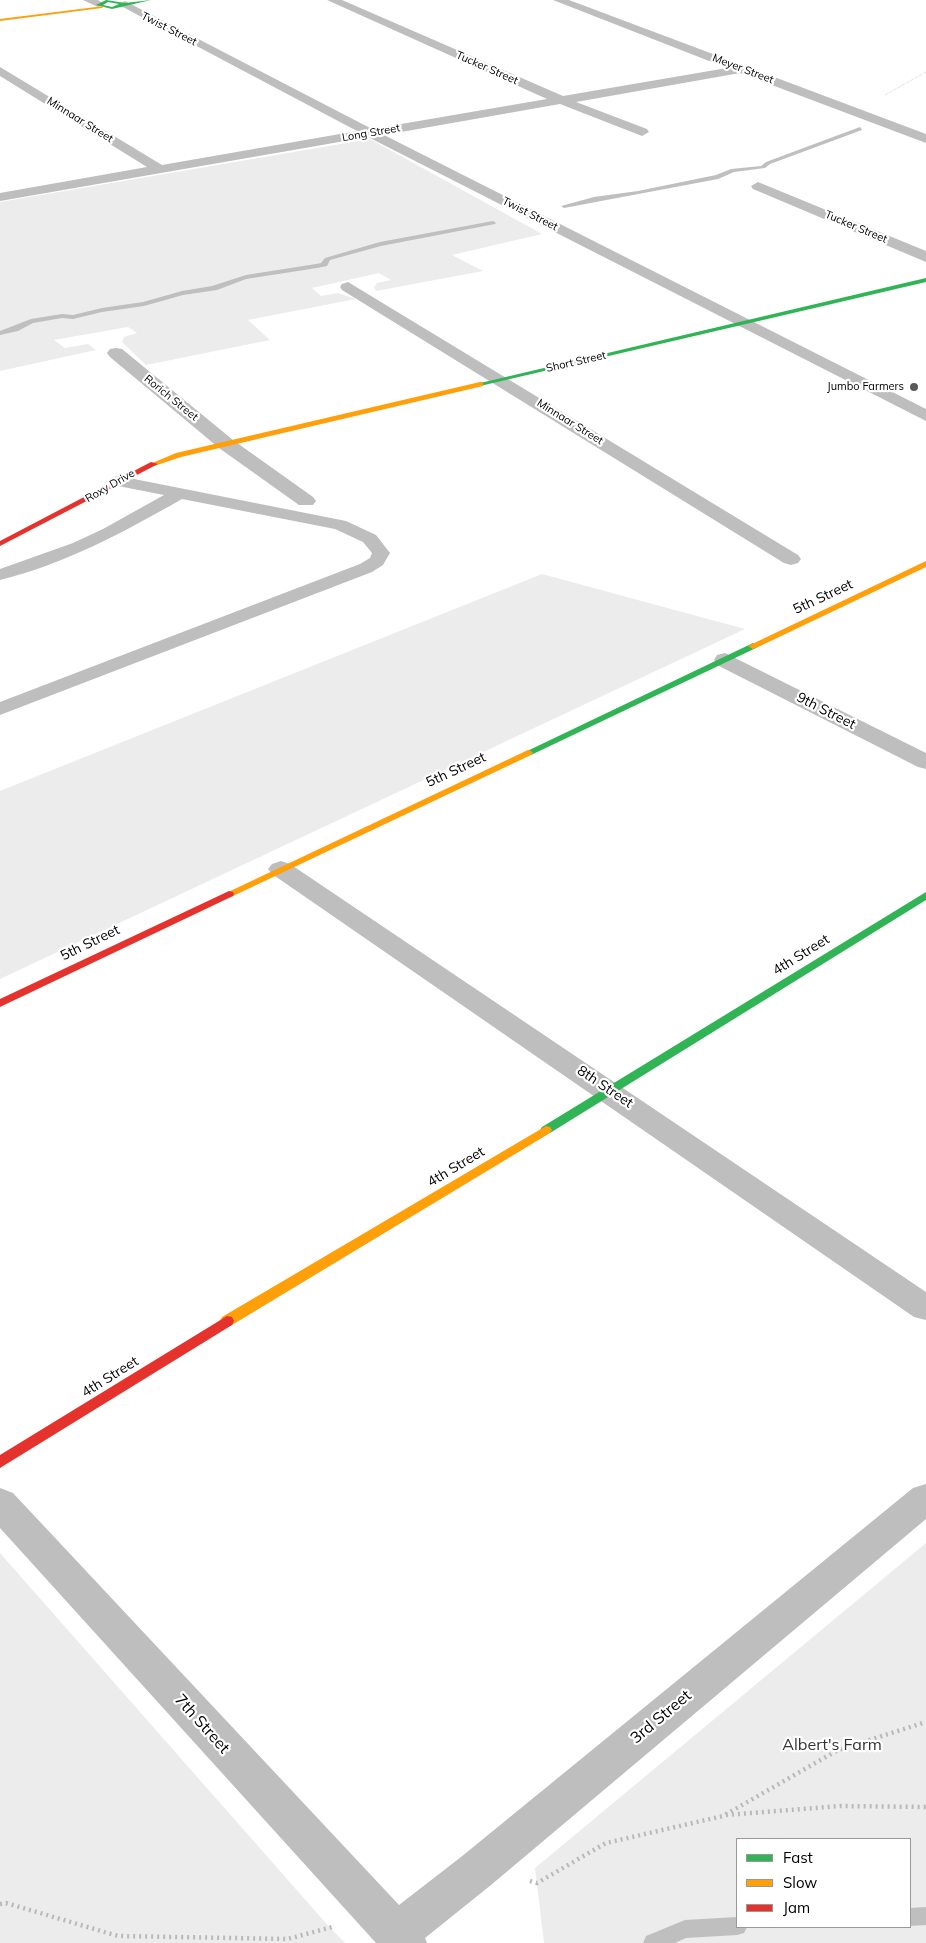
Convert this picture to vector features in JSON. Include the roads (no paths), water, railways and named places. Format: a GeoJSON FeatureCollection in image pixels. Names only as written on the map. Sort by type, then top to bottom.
{"type":"FeatureCollection","features":[{"type":"Feature","properties":{"kind":"street"},"geometry":{"type":"LineString","coordinates":[[0,20],[149,0]]}},
{"type":"Feature","properties":{"kind":"street","name":"Tucker Street"},"geometry":{"type":"LineString","coordinates":[[332,0],[563,101],[642,132]]}},
{"type":"Feature","properties":{"kind":"street","name":"Meyer Street"},"geometry":{"type":"LineString","coordinates":[[560,0],[926,139]]}},
{"type":"Feature","properties":{"kind":"street","name":"Twist Street"},"geometry":{"type":"LineString","coordinates":[[111,4],[744,322],[926,416]]}},
{"type":"Feature","properties":{"kind":"street","name":"Long Street"},"geometry":{"type":"LineString","coordinates":[[0,197],[742,69]]}},
{"type":"Feature","properties":{"kind":"street","name":"Minnaar Street"},"geometry":{"type":"LineString","coordinates":[[0,71],[159,169]]}},
{"type":"Feature","properties":{"kind":"street","name":"Tucker Street"},"geometry":{"type":"LineString","coordinates":[[758,186],[926,257]]}},
{"type":"Feature","properties":{"kind":"street","name":"Short Street"},"geometry":{"type":"LineString","coordinates":[[226,444],[926,280]]}},
{"type":"Feature","properties":{"kind":"street","name":"Minnaar Street"},"geometry":{"type":"LineString","coordinates":[[348,286],[790,559]]}},
{"type":"Feature","properties":{"kind":"street","name":"Rorich Street"},"geometry":{"type":"LineString","coordinates":[[116,353],[226,444],[306,501]]}},
{"type":"Feature","properties":{"kind":"street","name":"Roxy Drive"},"geometry":{"type":"LineString","coordinates":[[0,544],[54,517],[153,462],[226,444]]}},
{"type":"Feature","properties":{"kind":"street","name":"5th Street"},"geometry":{"type":"LineString","coordinates":[[0,1003],[926,564]]}},
{"type":"Feature","properties":{"kind":"street","name":"9th Street"},"geometry":{"type":"LineString","coordinates":[[725,660],[926,762]]}},
{"type":"Feature","properties":{"kind":"street","name":"8th Street"},"geometry":{"type":"LineString","coordinates":[[282,869],[611,1091],[926,1308]]}},
{"type":"Feature","properties":{"kind":"street","name":"4th Street"},"geometry":{"type":"LineString","coordinates":[[0,1462],[268,1296],[611,1091],[926,895]]}},
{"type":"Feature","properties":{"kind":"street","name":"3rd Street"},"geometry":{"type":"LineString","coordinates":[[392,1931],[476,1871],[926,1498]]}},
{"type":"Feature","properties":{"kind":"street","name":"7th Street"},"geometry":{"type":"LineString","coordinates":[[0,1503],[392,1931]]}},
{"type":"Feature","properties":{"kind":"lane"},"geometry":{"type":"LineString","coordinates":[[0,709],[366,568],[377,561],[381,553],[378,546],[370,539],[358,531],[340,525],[119,481]]}},
{"type":"Feature","properties":{"kind":"lane"},"geometry":{"type":"LineString","coordinates":[[0,575],[79,547],[109,533],[181,492]]}},
{"type":"Feature","properties":{"kind":"waterway"},"geometry":{"type":"LineString","coordinates":[[564,206],[718,177],[733,170],[763,167],[768,163],[860,129]]}},
{"type":"Feature","properties":{"kind":"waterway"},"geometry":{"type":"LineString","coordinates":[[0,333],[15,329],[31,321],[62,316],[73,317],[102,310],[144,304],[182,293],[214,288],[221,284],[246,277],[317,266],[324,264],[327,259],[380,244],[493,223]]}},
{"type":"Feature","properties":{"kind":"waterway"},"geometry":{"type":"LineString","coordinates":[[911,1917],[926,1916]]}},
{"type":"Feature","properties":{"kind":"waterway"},"geometry":{"type":"LineString","coordinates":[[653,1943],[685,1929],[736,1926]]}},
{"type":"Feature","properties":{"kind":"place","name":"Jumbo Farmers"},"geometry":{"type":"Point","coordinates":[914,387]}},
{"type":"Feature","properties":{"kind":"park label","name":"Albert's Farm"},"geometry":{"type":"Point","coordinates":[832,1745]}}]}
